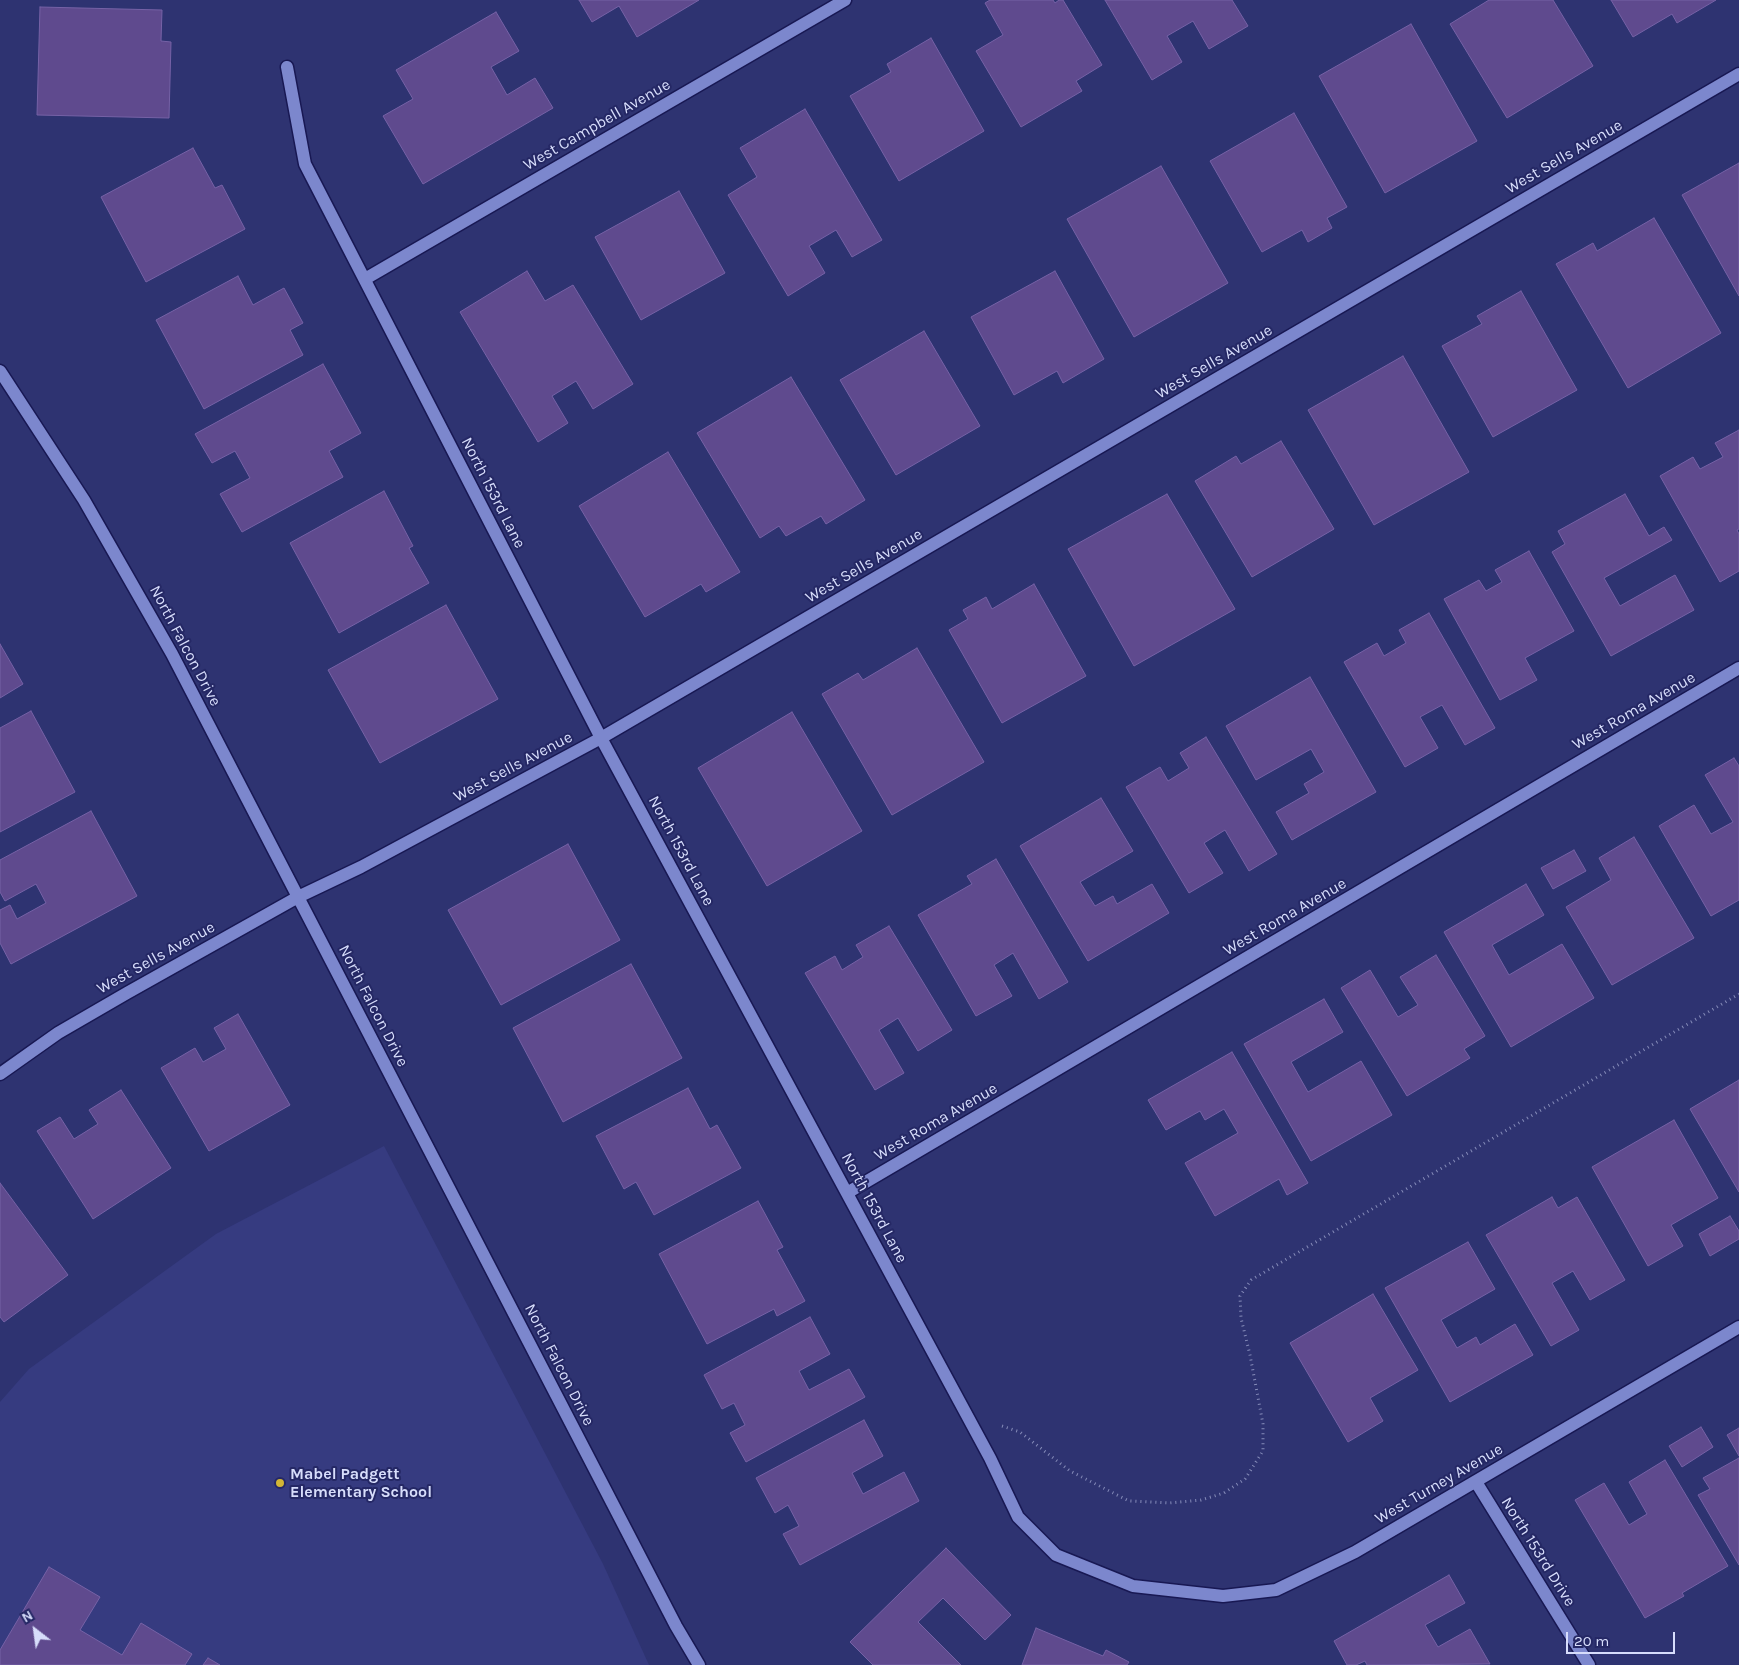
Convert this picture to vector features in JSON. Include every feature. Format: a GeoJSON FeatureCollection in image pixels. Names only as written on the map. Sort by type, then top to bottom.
{"type":"FeatureCollection","features":[{"type":"Feature","properties":{"kind":"street","name":"West Campbell Avenue"},"geometry":{"type":"LineString","coordinates":[[365,279],[823,5],[845,0]]}},
{"type":"Feature","properties":{"kind":"street","name":"North 153rd Lane"},"geometry":{"type":"LineString","coordinates":[[287,66],[306,164],[602,738],[990,1458],[1018,1516],[1056,1555],[1133,1586]]}},
{"type":"Feature","properties":{"kind":"street","name":"West Sells Avenue"},"geometry":{"type":"LineString","coordinates":[[0,1074],[66,1028],[298,897],[355,870],[602,738],[1739,74]]}},
{"type":"Feature","properties":{"kind":"street","name":"North Falcon Drive"},"geometry":{"type":"LineString","coordinates":[[0,371],[84,500],[119,558],[172,654],[698,1665]]}},
{"type":"Feature","properties":{"kind":"street","name":"West Roma Avenue"},"geometry":{"type":"LineString","coordinates":[[847,1193],[1739,668]]}},
{"type":"Feature","properties":{"kind":"street","name":"West Turney Avenue"},"geometry":{"type":"LineString","coordinates":[[1133,1586],[1223,1596],[1276,1590],[1355,1552],[1739,1327]]}},
{"type":"Feature","properties":{"kind":"street","name":"North 153rd Drive"},"geometry":{"type":"LineString","coordinates":[[1476,1482],[1588,1665]]}},
{"type":"Feature","properties":{"kind":"path"},"geometry":{"type":"LineString","coordinates":[[995,1422],[1020,1432],[1070,1471],[1129,1501],[1169,1503],[1201,1500],[1224,1493],[1244,1479],[1263,1451],[1263,1424],[1241,1318],[1240,1296],[1251,1280],[1739,994]]}},
{"type":"Feature","properties":{"kind":"shaded area","name":"Mabel Padgett Elementary School"},"geometry":{"type":"Polygon","coordinates":[[[384,1146],[603,1564],[649,1665],[0,1665],[0,1402],[29,1369],[216,1234],[384,1146]]]}},
{"type":"Feature","properties":{"kind":"building"},"geometry":{"type":"Polygon","coordinates":[[[579,0],[699,0],[637,37],[619,6],[592,22],[579,0]]]}},
{"type":"Feature","properties":{"kind":"building"},"geometry":{"type":"Polygon","coordinates":[[[990,0],[1053,0],[1055,3],[1063,0],[1102,65],[1076,81],[1082,91],[1021,127],[976,51],[1003,35],[985,3],[990,0]]]}},
{"type":"Feature","properties":{"kind":"building"},"geometry":{"type":"Polygon","coordinates":[[[1105,0],[1232,0],[1248,26],[1209,49],[1193,21],[1167,36],[1182,62],[1152,80],[1105,0]]]}},
{"type":"Feature","properties":{"kind":"building"},"geometry":{"type":"Polygon","coordinates":[[[1489,0],[1553,0],[1593,66],[1507,118],[1450,24],[1489,0]]]}},
{"type":"Feature","properties":{"kind":"building"},"geometry":{"type":"Polygon","coordinates":[[[1611,0],[1716,0],[1677,23],[1672,14],[1633,37],[1611,0]]]}},
{"type":"Feature","properties":{"kind":"building"},"geometry":{"type":"Polygon","coordinates":[[[40,7],[162,10],[161,41],[171,42],[169,118],[37,115],[40,7]]]}},
{"type":"Feature","properties":{"kind":"building"},"geometry":{"type":"Polygon","coordinates":[[[496,12],[519,51],[491,67],[507,95],[535,78],[553,108],[423,184],[383,116],[413,99],[396,70],[496,12]]]}},
{"type":"Feature","properties":{"kind":"building"},"geometry":{"type":"Polygon","coordinates":[[[1411,24],[1477,141],[1385,193],[1319,76],[1411,24]]]}},
{"type":"Feature","properties":{"kind":"building"},"geometry":{"type":"Polygon","coordinates":[[[931,38],[984,131],[899,181],[850,96],[891,72],[887,64],[931,38]]]}},
{"type":"Feature","properties":{"kind":"building"},"geometry":{"type":"Polygon","coordinates":[[[805,109],[882,240],[852,257],[836,230],[809,246],[825,273],[788,296],[728,195],[757,177],[740,148],[805,109]]]}},
{"type":"Feature","properties":{"kind":"building"},"geometry":{"type":"Polygon","coordinates":[[[1294,113],[1347,207],[1327,218],[1332,228],[1308,242],[1302,230],[1262,252],[1210,161],[1294,113]]]}},
{"type":"Feature","properties":{"kind":"building"},"geometry":{"type":"Polygon","coordinates":[[[193,148],[215,188],[222,185],[245,229],[146,282],[101,197],[193,148]]]}},
{"type":"Feature","properties":{"kind":"building"},"geometry":{"type":"Polygon","coordinates":[[[1739,163],[1739,296],[1682,195],[1739,163]]]}},
{"type":"Feature","properties":{"kind":"building"},"geometry":{"type":"Polygon","coordinates":[[[1161,166],[1228,283],[1134,337],[1067,219],[1161,166]]]}},
{"type":"Feature","properties":{"kind":"building"},"geometry":{"type":"Polygon","coordinates":[[[679,191],[725,273],[641,320],[595,237],[679,191]]]}},
{"type":"Feature","properties":{"kind":"building"},"geometry":{"type":"Polygon","coordinates":[[[1654,218],[1721,333],[1628,388],[1556,264],[1593,243],[1597,251],[1654,218]]]}},
{"type":"Feature","properties":{"kind":"building"},"geometry":{"type":"Polygon","coordinates":[[[527,271],[545,301],[573,285],[633,384],[593,409],[576,381],[552,396],[568,423],[538,442],[460,312],[527,271]]]}},
{"type":"Feature","properties":{"kind":"building"},"geometry":{"type":"Polygon","coordinates":[[[1055,271],[1104,359],[1063,383],[1057,371],[1014,395],[971,317],[1055,271]]]}},
{"type":"Feature","properties":{"kind":"building"},"geometry":{"type":"Polygon","coordinates":[[[238,276],[253,305],[284,288],[303,323],[290,330],[303,355],[204,409],[156,320],[238,276]]]}},
{"type":"Feature","properties":{"kind":"building"},"geometry":{"type":"Polygon","coordinates":[[[1521,291],[1577,390],[1493,437],[1442,346],[1482,324],[1477,316],[1521,291]]]}},
{"type":"Feature","properties":{"kind":"building"},"geometry":{"type":"Polygon","coordinates":[[[924,331],[980,426],[896,475],[840,380],[924,331]]]}},
{"type":"Feature","properties":{"kind":"building"},"geometry":{"type":"Polygon","coordinates":[[[1403,356],[1469,472],[1374,525],[1308,410],[1403,356]]]}},
{"type":"Feature","properties":{"kind":"building"},"geometry":{"type":"Polygon","coordinates":[[[323,364],[361,433],[329,451],[343,477],[242,532],[220,494],[250,478],[235,451],[212,463],[195,434],[323,364]]]}},
{"type":"Feature","properties":{"kind":"building"},"geometry":{"type":"Polygon","coordinates":[[[791,377],[865,500],[826,524],[821,516],[786,536],[779,526],[760,538],[697,433],[791,377]]]}},
{"type":"Feature","properties":{"kind":"building"},"geometry":{"type":"Polygon","coordinates":[[[1739,430],[1739,529],[1737,530],[1739,534],[1739,571],[1720,582],[1660,476],[1693,457],[1700,469],[1723,457],[1715,443],[1739,430]]]}},
{"type":"Feature","properties":{"kind":"building"},"geometry":{"type":"Polygon","coordinates":[[[1281,441],[1334,529],[1252,577],[1195,481],[1236,456],[1241,464],[1281,441]]]}},
{"type":"Feature","properties":{"kind":"building"},"geometry":{"type":"Polygon","coordinates":[[[668,452],[740,572],[706,592],[701,584],[645,617],[579,506],[668,452]]]}},
{"type":"Feature","properties":{"kind":"building"},"geometry":{"type":"Polygon","coordinates":[[[384,491],[413,546],[409,548],[429,583],[339,633],[290,543],[384,491]]]}},
{"type":"Feature","properties":{"kind":"building"},"geometry":{"type":"Polygon","coordinates":[[[1167,494],[1235,609],[1134,666],[1068,549],[1167,494]]]}},
{"type":"Feature","properties":{"kind":"building"},"geometry":{"type":"Polygon","coordinates":[[[1625,494],[1649,536],[1664,527],[1672,540],[1604,578],[1620,606],[1675,575],[1694,610],[1611,656],[1552,552],[1565,544],[1558,531],[1625,494]]]}},
{"type":"Feature","properties":{"kind":"building"},"geometry":{"type":"Polygon","coordinates":[[[1529,551],[1574,631],[1525,658],[1537,680],[1500,700],[1444,599],[1479,580],[1486,591],[1502,582],[1495,570],[1529,551]]]}},
{"type":"Feature","properties":{"kind":"building"},"geometry":{"type":"Polygon","coordinates":[[[1034,584],[1086,676],[1002,723],[949,630],[968,619],[963,610],[986,597],[992,609],[1034,584]]]}},
{"type":"Feature","properties":{"kind":"building"},"geometry":{"type":"Polygon","coordinates":[[[446,605],[498,699],[380,763],[328,670],[446,605]]]}},
{"type":"Feature","properties":{"kind":"building"},"geometry":{"type":"Polygon","coordinates":[[[1429,613],[1495,728],[1465,745],[1442,705],[1420,717],[1438,748],[1405,767],[1344,662],[1377,643],[1384,656],[1406,643],[1399,630],[1429,613]]]}},
{"type":"Feature","properties":{"kind":"building"},"geometry":{"type":"Polygon","coordinates":[[[0,644],[23,684],[0,698],[0,644]]]}},
{"type":"Feature","properties":{"kind":"building"},"geometry":{"type":"Polygon","coordinates":[[[917,648],[984,762],[892,815],[822,694],[858,673],[863,680],[917,648]]]}},
{"type":"Feature","properties":{"kind":"building"},"geometry":{"type":"Polygon","coordinates":[[[1310,677],[1376,792],[1292,840],[1276,812],[1309,793],[1304,784],[1324,772],[1311,749],[1256,780],[1226,726],[1310,677]]]}},
{"type":"Feature","properties":{"kind":"building"},"geometry":{"type":"Polygon","coordinates":[[[31,711],[75,792],[0,832],[0,728],[31,711]]]}},
{"type":"Feature","properties":{"kind":"building"},"geometry":{"type":"Polygon","coordinates":[[[792,712],[862,831],[767,886],[698,768],[792,712]]]}},
{"type":"Feature","properties":{"kind":"building"},"geometry":{"type":"Polygon","coordinates":[[[1206,737],[1277,854],[1249,871],[1225,830],[1204,843],[1223,873],[1189,893],[1126,787],[1160,767],[1168,781],[1189,768],[1180,753],[1206,737]]]}},
{"type":"Feature","properties":{"kind":"building"},"geometry":{"type":"Polygon","coordinates":[[[1734,758],[1739,766],[1739,900],[1711,916],[1659,826],[1694,805],[1711,834],[1733,822],[1705,775],[1734,758]]]}},
{"type":"Feature","properties":{"kind":"building"},"geometry":{"type":"Polygon","coordinates":[[[1101,798],[1133,851],[1080,882],[1095,906],[1113,896],[1117,904],[1152,884],[1169,913],[1088,961],[1020,846],[1101,798]]]}},
{"type":"Feature","properties":{"kind":"building"},"geometry":{"type":"Polygon","coordinates":[[[91,811],[137,896],[11,964],[0,943],[0,910],[10,905],[17,919],[46,903],[36,884],[5,901],[0,892],[0,860],[91,811]]]}},
{"type":"Feature","properties":{"kind":"building"},"geometry":{"type":"Polygon","coordinates":[[[1634,837],[1694,938],[1612,985],[1566,907],[1611,880],[1599,858],[1634,837]]]}},
{"type":"Feature","properties":{"kind":"building"},"geometry":{"type":"Polygon","coordinates":[[[568,844],[620,940],[501,1005],[448,910],[568,844]]]}},
{"type":"Feature","properties":{"kind":"building"},"geometry":{"type":"Polygon","coordinates":[[[1574,850],[1586,871],[1553,889],[1541,868],[1574,850]]]}},
{"type":"Feature","properties":{"kind":"building"},"geometry":{"type":"Polygon","coordinates":[[[996,859],[1068,982],[1039,999],[1013,953],[994,965],[1012,996],[976,1016],[918,915],[972,884],[967,876],[996,859]]]}},
{"type":"Feature","properties":{"kind":"building"},"geometry":{"type":"Polygon","coordinates":[[[1526,884],[1544,915],[1492,945],[1509,975],[1562,944],[1594,998],[1511,1047],[1444,932],[1526,884]]]}},
{"type":"Feature","properties":{"kind":"building"},"geometry":{"type":"Polygon","coordinates":[[[889,926],[952,1030],[918,1051],[898,1018],[879,1030],[904,1073],[875,1090],[805,973],[835,956],[842,970],[863,957],[856,945],[889,926]]]}},
{"type":"Feature","properties":{"kind":"building"},"geometry":{"type":"Polygon","coordinates":[[[1436,955],[1485,1036],[1464,1049],[1470,1058],[1407,1096],[1341,988],[1370,970],[1398,1017],[1418,1005],[1400,977],[1436,955]]]}},
{"type":"Feature","properties":{"kind":"building"},"geometry":{"type":"Polygon","coordinates":[[[631,964],[682,1058],[563,1122],[513,1028],[631,964]]]}},
{"type":"Feature","properties":{"kind":"building"},"geometry":{"type":"Polygon","coordinates":[[[1324,999],[1343,1032],[1291,1062],[1308,1092],[1361,1061],[1392,1115],[1311,1161],[1244,1044],[1324,999]]]}},
{"type":"Feature","properties":{"kind":"building"},"geometry":{"type":"Polygon","coordinates":[[[238,1014],[290,1105],[209,1151],[161,1068],[195,1048],[203,1062],[226,1049],[214,1028],[238,1014]]]}},
{"type":"Feature","properties":{"kind":"building"},"geometry":{"type":"Polygon","coordinates":[[[1232,1052],[1308,1183],[1287,1195],[1279,1179],[1215,1216],[1185,1163],[1238,1133],[1224,1109],[1205,1120],[1200,1111],[1166,1130],[1148,1100],[1232,1052]]]}},
{"type":"Feature","properties":{"kind":"building"},"geometry":{"type":"Polygon","coordinates":[[[1739,1080],[1739,1192],[1690,1109],[1739,1080]]]}},
{"type":"Feature","properties":{"kind":"building"},"geometry":{"type":"Polygon","coordinates":[[[688,1088],[710,1129],[717,1125],[741,1168],[654,1215],[636,1182],[624,1189],[596,1136],[688,1088]]]}},
{"type":"Feature","properties":{"kind":"building"},"geometry":{"type":"Polygon","coordinates":[[[121,1090],[171,1168],[93,1219],[37,1131],[60,1117],[74,1139],[98,1124],[89,1110],[121,1090]]]}},
{"type":"Feature","properties":{"kind":"building"},"geometry":{"type":"Polygon","coordinates":[[[1674,1120],[1718,1198],[1671,1225],[1683,1246],[1648,1266],[1592,1167],[1674,1120]]]}},
{"type":"Feature","properties":{"kind":"building"},"geometry":{"type":"Polygon","coordinates":[[[0,1183],[68,1275],[4,1322],[0,1317],[0,1183]]]}},
{"type":"Feature","properties":{"kind":"building"},"geometry":{"type":"Polygon","coordinates":[[[1552,1197],[1558,1208],[1577,1197],[1625,1280],[1590,1300],[1573,1271],[1552,1283],[1579,1330],[1551,1346],[1486,1235],[1552,1197]]]}},
{"type":"Feature","properties":{"kind":"building"},"geometry":{"type":"Polygon","coordinates":[[[758,1201],[783,1247],[777,1250],[805,1301],[777,1316],[774,1309],[707,1344],[659,1254],[758,1201]]]}},
{"type":"Feature","properties":{"kind":"building"},"geometry":{"type":"Polygon","coordinates":[[[1730,1216],[1739,1231],[1739,1239],[1710,1256],[1699,1234],[1730,1216]]]}},
{"type":"Feature","properties":{"kind":"building"},"geometry":{"type":"Polygon","coordinates":[[[1468,1242],[1495,1289],[1441,1320],[1457,1348],[1476,1337],[1480,1345],[1515,1324],[1533,1355],[1450,1402],[1385,1288],[1468,1242]]]}},
{"type":"Feature","properties":{"kind":"building"},"geometry":{"type":"Polygon","coordinates":[[[1373,1294],[1418,1370],[1370,1398],[1383,1421],[1348,1442],[1290,1343],[1373,1294]]]}},
{"type":"Feature","properties":{"kind":"building"},"geometry":{"type":"Polygon","coordinates":[[[810,1317],[830,1354],[799,1371],[809,1390],[849,1369],[865,1397],[746,1462],[730,1433],[745,1425],[734,1403],[722,1409],[704,1375],[810,1317]]]}},
{"type":"Feature","properties":{"kind":"building"},"geometry":{"type":"Polygon","coordinates":[[[864,1420],[883,1456],[852,1473],[863,1494],[904,1472],[919,1501],[800,1565],[783,1534],[799,1526],[788,1505],[775,1513],[756,1478],[864,1420]]]}},
{"type":"Feature","properties":{"kind":"building"},"geometry":{"type":"Polygon","coordinates":[[[1701,1427],[1713,1447],[1682,1467],[1669,1446],[1701,1427]]]}},
{"type":"Feature","properties":{"kind":"building"},"geometry":{"type":"Polygon","coordinates":[[[1739,1428],[1739,1456],[1727,1435],[1739,1428]]]}},
{"type":"Feature","properties":{"kind":"building"},"geometry":{"type":"Polygon","coordinates":[[[1739,1458],[1739,1565],[1698,1495],[1710,1489],[1703,1478],[1739,1458]]]}},
{"type":"Feature","properties":{"kind":"building"},"geometry":{"type":"Polygon","coordinates":[[[1665,1460],[1728,1566],[1682,1593],[1684,1596],[1645,1618],[1575,1500],[1604,1483],[1629,1525],[1647,1514],[1629,1482],[1665,1460]]]}},
{"type":"Feature","properties":{"kind":"building"},"geometry":{"type":"Polygon","coordinates":[[[946,1548],[1011,1615],[985,1640],[943,1598],[918,1622],[961,1665],[873,1665],[850,1642],[946,1548]]]}},
{"type":"Feature","properties":{"kind":"building"},"geometry":{"type":"Polygon","coordinates":[[[49,1567],[100,1597],[80,1630],[122,1655],[141,1623],[192,1654],[185,1665],[0,1665],[0,1650],[49,1567]]]}},
{"type":"Feature","properties":{"kind":"building"},"geometry":{"type":"Polygon","coordinates":[[[1449,1575],[1465,1603],[1425,1625],[1438,1647],[1470,1629],[1490,1664],[1367,1665],[1365,1661],[1356,1665],[1347,1665],[1334,1641],[1449,1575]]]}},
{"type":"Feature","properties":{"kind":"building"},"geometry":{"type":"Polygon","coordinates":[[[1036,1628],[1103,1656],[1106,1650],[1129,1662],[1127,1665],[1022,1665],[1036,1628]]]}},
{"type":"Feature","properties":{"kind":"building"},"geometry":{"type":"Polygon","coordinates":[[[208,1658],[220,1665],[203,1665],[208,1658]]]}},
{"type":"Feature","properties":{"kind":"place","name":"Mabel Padgett Elementary School"},"geometry":{"type":"Point","coordinates":[280,1483]}}]}
